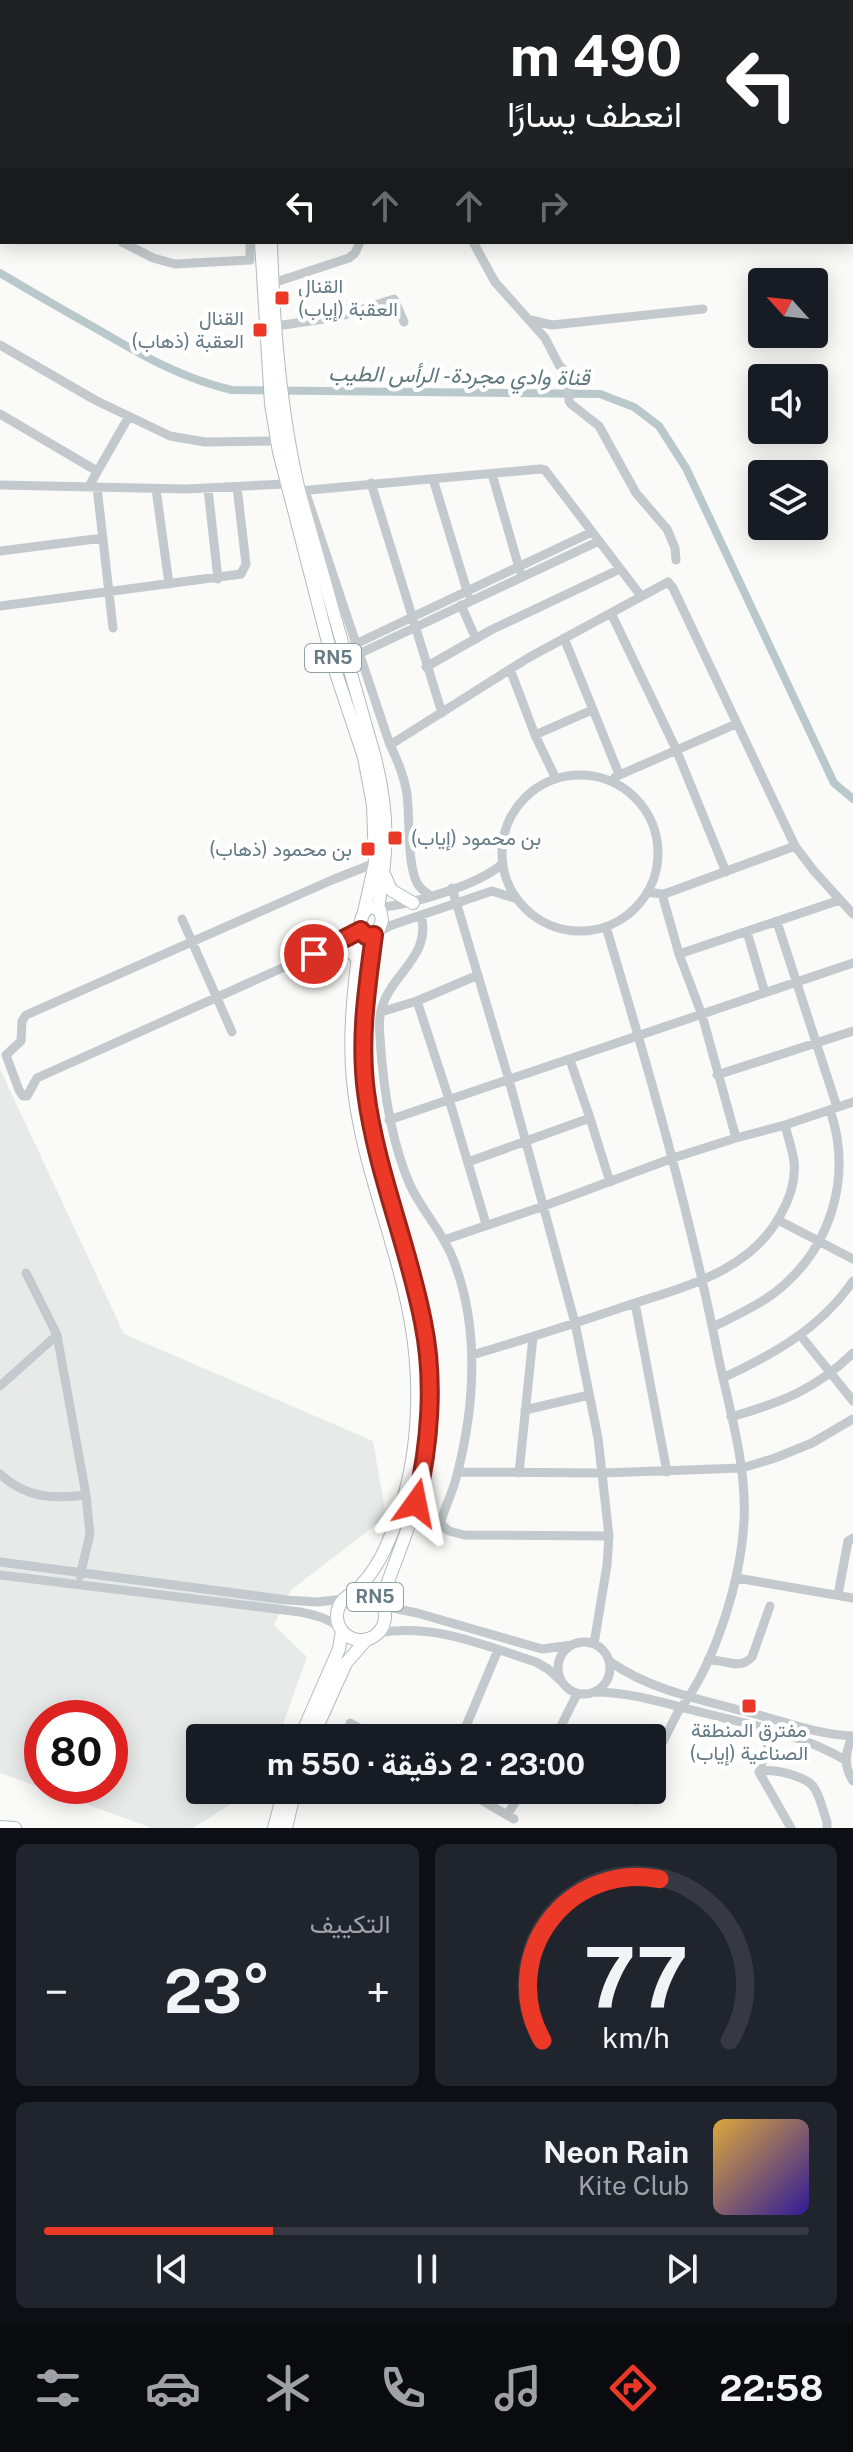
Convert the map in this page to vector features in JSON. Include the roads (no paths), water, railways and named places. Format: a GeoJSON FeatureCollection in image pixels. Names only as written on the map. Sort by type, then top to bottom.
{"type":"FeatureCollection","features":[{"type":"Feature","properties":{"kind":"highway","name":"RN5"},"geometry":{"type":"LineString","coordinates":[[261,244],[278,441],[286,484],[336,673],[366,768],[373,805],[379,868],[378,908],[382,920],[376,933],[364,1014],[366,1093],[376,1147],[424,1324],[429,1390],[427,1442],[420,1486],[382,1604],[384,1620],[346,1663],[318,1724]]}},
{"type":"Feature","properties":{"kind":"highway","name":"RN5"},"geometry":{"type":"LineString","coordinates":[[271,244],[276,326],[274,367]]}},
{"type":"Feature","properties":{"kind":"highway","name":"RN5"},"geometry":{"type":"LineString","coordinates":[[277,403],[352,652],[385,800],[387,827],[361,930],[351,1031],[353,1080],[366,1153],[410,1315],[417,1399],[412,1454],[400,1510],[373,1573],[348,1596],[337,1613],[341,1629],[339,1649],[306,1724]]}},
{"type":"Feature","properties":{"kind":"highway"},"geometry":{"type":"LineString","coordinates":[[379,868],[391,890],[413,903]]}},
{"type":"Feature","properties":{"kind":"highway"},"geometry":{"type":"LineString","coordinates":[[364,912],[371,907],[378,908]]}},
{"type":"Feature","properties":{"kind":"highway"},"geometry":{"type":"LineString","coordinates":[[361,930],[366,936],[376,933]]}},
{"type":"Feature","properties":{"kind":"highway"},"geometry":{"type":"LineString","coordinates":[[338,943],[359,959]]}},
{"type":"Feature","properties":{"kind":"highway","name":"RN5"},"geometry":{"type":"LineString","coordinates":[[348,1596],[368,1593],[382,1604]]}},
{"type":"Feature","properties":{"kind":"highway","name":"RN5"},"geometry":{"type":"LineString","coordinates":[[341,1629],[350,1637],[372,1636]]}},
{"type":"Feature","properties":{"kind":"highway"},"geometry":{"type":"LineString","coordinates":[[274,1828],[280,1804]]}},
{"type":"Feature","properties":{"kind":"highway"},"geometry":{"type":"LineString","coordinates":[[286,1828],[292,1804]]}},
{"type":"Feature","properties":{"kind":"highway"},"geometry":{"type":"LineString","coordinates":[[0,1827],[15,1828]]}},
{"type":"Feature","properties":{"kind":"street"},"geometry":{"type":"LineString","coordinates":[[126,244],[164,262],[186,265],[250,260],[250,244]]}},
{"type":"Feature","properties":{"kind":"street"},"geometry":{"type":"LineString","coordinates":[[273,283],[349,258],[359,244]]}},
{"type":"Feature","properties":{"kind":"street"},"geometry":{"type":"LineString","coordinates":[[474,244],[495,282],[545,338],[559,365],[568,374],[569,401],[599,426],[636,493],[667,529],[676,560]]}},
{"type":"Feature","properties":{"kind":"street"},"geometry":{"type":"LineString","coordinates":[[276,326],[338,317],[394,299],[404,322]]}},
{"type":"Feature","properties":{"kind":"street"},"geometry":{"type":"LineString","coordinates":[[528,319],[552,325],[703,309]]}},
{"type":"Feature","properties":{"kind":"street"},"geometry":{"type":"LineString","coordinates":[[0,345],[128,418],[170,436],[189,440],[278,441]]}},
{"type":"Feature","properties":{"kind":"street"},"geometry":{"type":"LineString","coordinates":[[0,414],[97,471]]}},
{"type":"Feature","properties":{"kind":"street"},"geometry":{"type":"LineString","coordinates":[[113,628],[103,538],[93,486],[97,471],[128,418]]}},
{"type":"Feature","properties":{"kind":"street"},"geometry":{"type":"LineString","coordinates":[[302,491],[545,470],[641,596]]}},
{"type":"Feature","properties":{"kind":"street"},"geometry":{"type":"LineString","coordinates":[[492,474],[521,572]]}},
{"type":"Feature","properties":{"kind":"street"},"geometry":{"type":"LineString","coordinates":[[0,478],[12,485]]}},
{"type":"Feature","properties":{"kind":"street"},"geometry":{"type":"LineString","coordinates":[[433,479],[476,639]]}},
{"type":"Feature","properties":{"kind":"street"},"geometry":{"type":"LineString","coordinates":[[371,483],[442,713]]}},
{"type":"Feature","properties":{"kind":"street"},"geometry":{"type":"LineString","coordinates":[[0,485],[208,489],[286,484]]}},
{"type":"Feature","properties":{"kind":"street"},"geometry":{"type":"LineString","coordinates":[[0,606],[238,575],[245,569],[237,487]]}},
{"type":"Feature","properties":{"kind":"street"},"geometry":{"type":"LineString","coordinates":[[156,489],[169,584]]}},
{"type":"Feature","properties":{"kind":"street"},"geometry":{"type":"LineString","coordinates":[[208,489],[218,579]]}},
{"type":"Feature","properties":{"kind":"street"},"geometry":{"type":"LineString","coordinates":[[431,896],[418,886],[414,872],[407,792],[401,769],[352,652],[595,536]]}},
{"type":"Feature","properties":{"kind":"street"},"geometry":{"type":"LineString","coordinates":[[0,551],[103,538]]}},
{"type":"Feature","properties":{"kind":"street"},"geometry":{"type":"LineString","coordinates":[[426,667],[476,639],[620,569]]}},
{"type":"Feature","properties":{"kind":"street"},"geometry":{"type":"LineString","coordinates":[[390,745],[510,669],[664,582],[670,584],[795,846],[853,914]]}},
{"type":"Feature","properties":{"kind":"street"},"geometry":{"type":"LineString","coordinates":[[611,613],[676,749],[726,872]]}},
{"type":"Feature","properties":{"kind":"street"},"geometry":{"type":"LineString","coordinates":[[564,638],[615,777],[644,808],[653,825],[657,866],[642,901],[624,918],[606,927],[583,930],[542,922],[515,898],[501,865],[507,828],[516,809],[530,794],[556,779],[568,776],[615,777],[736,724]]}},
{"type":"Feature","properties":{"kind":"street"},"geometry":{"type":"LineString","coordinates":[[510,669],[556,779]]}},
{"type":"Feature","properties":{"kind":"street"},"geometry":{"type":"LineString","coordinates":[[535,735],[592,710]]}},
{"type":"Feature","properties":{"kind":"street"},"geometry":{"type":"LineString","coordinates":[[647,892],[662,894],[795,846]]}},
{"type":"Feature","properties":{"kind":"street"},"geometry":{"type":"LineString","coordinates":[[378,908],[413,903],[488,875],[501,865]]}},
{"type":"Feature","properties":{"kind":"street"},"geometry":{"type":"LineString","coordinates":[[361,930],[37,1078],[27,1096],[19,1090],[6,1055],[21,1041],[23,1018],[332,880],[379,868]]}},
{"type":"Feature","properties":{"kind":"street"},"geometry":{"type":"LineString","coordinates":[[452,888],[544,1206],[575,1323],[589,1395],[603,1473],[609,1536],[594,1644]]}},
{"type":"Feature","properties":{"kind":"street"},"geometry":{"type":"LineString","coordinates":[[376,933],[492,891],[515,898]]}},
{"type":"Feature","properties":{"kind":"street"},"geometry":{"type":"LineString","coordinates":[[662,894],[679,954],[702,1015],[736,1138]]}},
{"type":"Feature","properties":{"kind":"street"},"geometry":{"type":"LineString","coordinates":[[679,954],[840,900]]}},
{"type":"Feature","properties":{"kind":"street"},"geometry":{"type":"LineString","coordinates":[[421,915],[424,931],[418,950],[391,988],[381,1012],[380,1036],[389,1120],[400,1160],[412,1188],[453,1258],[472,1335],[466,1427],[458,1472],[442,1525],[449,1531],[474,1535],[609,1536]]}},
{"type":"Feature","properties":{"kind":"street"},"geometry":{"type":"LineString","coordinates":[[182,919],[232,1032]]}},
{"type":"Feature","properties":{"kind":"street"},"geometry":{"type":"LineString","coordinates":[[713,1327],[772,1295],[789,1280],[820,1242],[834,1202],[839,1170],[834,1108],[777,922]]}},
{"type":"Feature","properties":{"kind":"street"},"geometry":{"type":"LineString","coordinates":[[606,927],[673,1158],[703,1280],[742,1468],[744,1522],[737,1578],[708,1660],[666,1733]]}},
{"type":"Feature","properties":{"kind":"street"},"geometry":{"type":"LineString","coordinates":[[747,932],[765,993]]}},
{"type":"Feature","properties":{"kind":"street"},"geometry":{"type":"LineString","coordinates":[[389,1120],[853,963]]}},
{"type":"Feature","properties":{"kind":"street"},"geometry":{"type":"LineString","coordinates":[[381,1012],[417,1001],[478,975]]}},
{"type":"Feature","properties":{"kind":"street"},"geometry":{"type":"LineString","coordinates":[[417,1001],[486,1224]]}},
{"type":"Feature","properties":{"kind":"street"},"geometry":{"type":"LineString","coordinates":[[717,1075],[853,1031]]}},
{"type":"Feature","properties":{"kind":"street"},"geometry":{"type":"LineString","coordinates":[[570,1060],[610,1182]]}},
{"type":"Feature","properties":{"kind":"street"},"geometry":{"type":"LineString","coordinates":[[444,1240],[673,1158],[853,1102]]}},
{"type":"Feature","properties":{"kind":"street"},"geometry":{"type":"LineString","coordinates":[[468,1162],[590,1118]]}},
{"type":"Feature","properties":{"kind":"street"},"geometry":{"type":"LineString","coordinates":[[472,1355],[703,1280],[744,1257],[765,1238],[788,1198],[794,1171],[785,1125]]}},
{"type":"Feature","properties":{"kind":"street"},"geometry":{"type":"LineString","coordinates":[[778,1220],[853,1259]]}},
{"type":"Feature","properties":{"kind":"street"},"geometry":{"type":"LineString","coordinates":[[26,1273],[57,1335],[86,1495],[90,1543],[77,1585]]}},
{"type":"Feature","properties":{"kind":"street"},"geometry":{"type":"LineString","coordinates":[[723,1378],[801,1336],[853,1281]]}},
{"type":"Feature","properties":{"kind":"street"},"geometry":{"type":"LineString","coordinates":[[635,1303],[667,1472]]}},
{"type":"Feature","properties":{"kind":"street"},"geometry":{"type":"LineString","coordinates":[[0,1386],[57,1335]]}},
{"type":"Feature","properties":{"kind":"street"},"geometry":{"type":"LineString","coordinates":[[801,1336],[853,1401]]}},
{"type":"Feature","properties":{"kind":"street"},"geometry":{"type":"LineString","coordinates":[[519,1473],[533,1337]]}},
{"type":"Feature","properties":{"kind":"street"},"geometry":{"type":"LineString","coordinates":[[731,1417],[773,1405],[832,1374],[853,1353]]}},
{"type":"Feature","properties":{"kind":"street"},"geometry":{"type":"LineString","coordinates":[[525,1410],[589,1395]]}},
{"type":"Feature","properties":{"kind":"street"},"geometry":{"type":"LineString","coordinates":[[458,1472],[603,1473],[742,1468],[812,1443],[853,1419]]}},
{"type":"Feature","properties":{"kind":"street"},"geometry":{"type":"LineString","coordinates":[[0,1474],[23,1491],[38,1496],[86,1495]]}},
{"type":"Feature","properties":{"kind":"street"},"geometry":{"type":"LineString","coordinates":[[838,1595],[848,1570],[848,1541],[853,1538]]}},
{"type":"Feature","properties":{"kind":"street"},"geometry":{"type":"LineString","coordinates":[[0,1562],[287,1600],[318,1602],[348,1596]]}},
{"type":"Feature","properties":{"kind":"street"},"geometry":{"type":"LineString","coordinates":[[0,1575],[300,1612],[323,1617],[341,1629]]}},
{"type":"Feature","properties":{"kind":"street"},"geometry":{"type":"LineString","coordinates":[[737,1578],[853,1598]]}},
{"type":"Feature","properties":{"kind":"street"},"geometry":{"type":"LineString","coordinates":[[382,1604],[542,1649],[579,1643],[594,1644],[605,1652],[609,1661],[607,1680],[594,1692]]}},
{"type":"Feature","properties":{"kind":"street"},"geometry":{"type":"LineString","coordinates":[[708,1660],[745,1664],[752,1657],[770,1606]]}},
{"type":"Feature","properties":{"kind":"street"},"geometry":{"type":"LineString","coordinates":[[372,1636],[421,1629],[443,1633],[542,1665],[577,1694],[630,1695],[773,1731],[821,1746],[845,1760]]}},
{"type":"Feature","properties":{"kind":"street"},"geometry":{"type":"LineString","coordinates":[[561,1681],[558,1672],[560,1657],[572,1645]]}},
{"type":"Feature","properties":{"kind":"street"},"geometry":{"type":"LineString","coordinates":[[467,1724],[498,1650]]}},
{"type":"Feature","properties":{"kind":"street"},"geometry":{"type":"LineString","coordinates":[[609,1661],[634,1677],[690,1696],[828,1734],[853,1736],[845,1760],[853,1781]]}},
{"type":"Feature","properties":{"kind":"street"},"geometry":{"type":"LineString","coordinates":[[562,1724],[577,1694]]}},
{"type":"Feature","properties":{"kind":"street"},"geometry":{"type":"LineString","coordinates":[[773,1731],[759,1772],[791,1828]]}},
{"type":"Feature","properties":{"kind":"street"},"geometry":{"type":"LineString","coordinates":[[759,1772],[772,1769],[810,1783],[819,1800],[827,1828]]}},
{"type":"Feature","properties":{"kind":"street"},"geometry":{"type":"LineString","coordinates":[[488,1804],[510,1817],[516,1804]]}},
{"type":"Feature","properties":{"kind":"waterway","name":"قناة وادي مجردة - الرأس الطيب"},"geometry":{"type":"LineString","coordinates":[[0,273],[162,365],[232,390],[600,394],[634,407],[659,426],[686,468],[834,783],[853,799]]}},
{"type":"Feature","properties":{"kind":"place","name":"القنال العقبة (إياب)"},"geometry":{"type":"Point","coordinates":[282,298]}},
{"type":"Feature","properties":{"kind":"place","name":"القنال العقبة (ذهاب)"},"geometry":{"type":"Point","coordinates":[260,330]}},
{"type":"Feature","properties":{"kind":"place","name":"بن محمود (إياب)"},"geometry":{"type":"Point","coordinates":[395,838]}},
{"type":"Feature","properties":{"kind":"place","name":"بن محمود (ذهاب)"},"geometry":{"type":"Point","coordinates":[368,849]}},
{"type":"Feature","properties":{"kind":"place","name":"مفترق المنطقة الصناعية (إياب)"},"geometry":{"type":"Point","coordinates":[749,1706]}}]}
